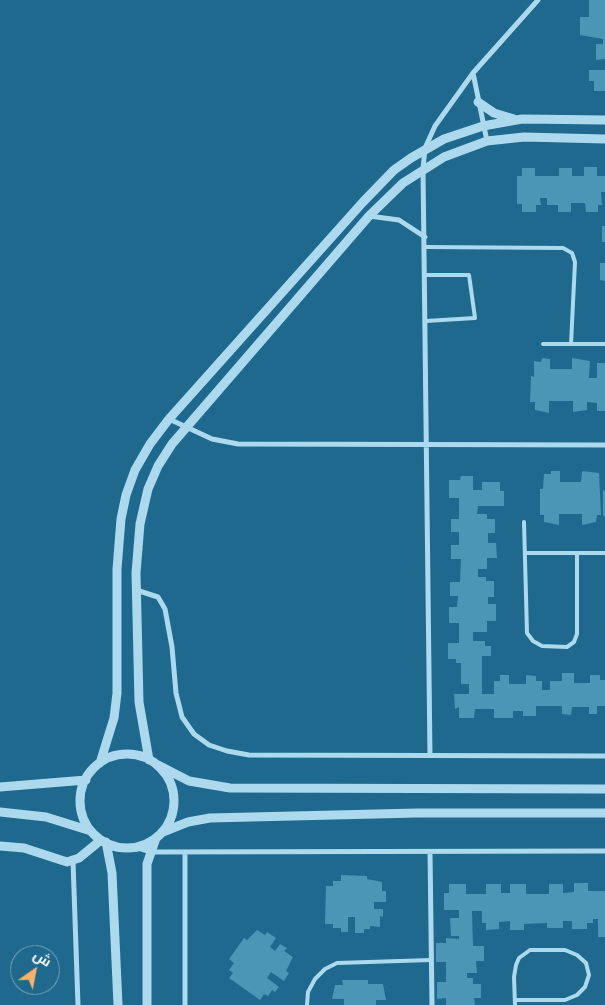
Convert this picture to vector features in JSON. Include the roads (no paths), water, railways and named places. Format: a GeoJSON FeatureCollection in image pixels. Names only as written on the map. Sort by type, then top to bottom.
{"type":"FeatureCollection","features":[{"type":"Feature","properties":{"kind":"street"},"geometry":{"type":"LineString","coordinates":[[430,756],[423,169],[426,148],[434,126],[473,73],[538,0]]}},
{"type":"Feature","properties":{"kind":"street"},"geometry":{"type":"LineString","coordinates":[[473,73],[487,141]]}},
{"type":"Feature","properties":{"kind":"street"},"geometry":{"type":"LineString","coordinates":[[478,102],[494,113],[522,120]]}},
{"type":"Feature","properties":{"kind":"street"},"geometry":{"type":"LineString","coordinates":[[91,831],[83,817],[80,801],[86,780],[100,763],[114,718],[117,693],[117,569],[122,511],[135,470],[150,444],[169,419],[394,170],[426,148],[444,139],[483,126],[522,120],[605,120]]}},
{"type":"Feature","properties":{"kind":"street"},"geometry":{"type":"LineString","coordinates":[[135,848],[156,838],[163,832],[172,818],[175,802],[172,787],[166,774],[152,762],[139,702],[136,590],[140,524],[148,489],[158,466],[184,427],[369,216],[403,183],[444,157],[487,141],[524,137],[605,138]]}},
{"type":"Feature","properties":{"kind":"street"},"geometry":{"type":"LineString","coordinates":[[369,216],[399,220],[425,237]]}},
{"type":"Feature","properties":{"kind":"street"},"geometry":{"type":"LineString","coordinates":[[169,419],[212,439],[238,444],[605,444]]}},
{"type":"Feature","properties":{"kind":"street"},"geometry":{"type":"LineString","coordinates":[[136,590],[158,597],[164,609],[172,647],[176,692],[182,717],[194,734],[209,745],[227,752],[249,755],[605,756]]}},
{"type":"Feature","properties":{"kind":"street"},"geometry":{"type":"LineString","coordinates":[[100,763],[113,756],[128,754],[152,762],[189,781],[230,788],[605,789]]}},
{"type":"Feature","properties":{"kind":"street"},"geometry":{"type":"LineString","coordinates":[[0,787],[86,780]]}},
{"type":"Feature","properties":{"kind":"street"},"geometry":{"type":"LineString","coordinates":[[0,812],[46,817],[91,831],[104,841],[119,847],[135,848],[150,852],[605,851]]}},
{"type":"Feature","properties":{"kind":"street"},"geometry":{"type":"LineString","coordinates":[[163,832],[188,822],[210,818],[416,813],[605,813]]}},
{"type":"Feature","properties":{"kind":"street"},"geometry":{"type":"LineString","coordinates":[[147,1005],[146,864],[156,838]]}},
{"type":"Feature","properties":{"kind":"street"},"geometry":{"type":"LineString","coordinates":[[0,846],[24,848],[61,861],[73,861],[104,841]]}},
{"type":"Feature","properties":{"kind":"street"},"geometry":{"type":"LineString","coordinates":[[104,841],[112,873],[118,1005]]}},
{"type":"Feature","properties":{"kind":"street"},"geometry":{"type":"LineString","coordinates":[[185,1005],[186,852]]}},
{"type":"Feature","properties":{"kind":"street"},"geometry":{"type":"LineString","coordinates":[[430,852],[432,1005]]}},
{"type":"Feature","properties":{"kind":"street"},"geometry":{"type":"LineString","coordinates":[[73,861],[78,1005]]}},
{"type":"Feature","properties":{"kind":"lane"},"geometry":{"type":"LineString","coordinates":[[425,247],[563,248],[572,254],[575,262],[570,344]]}},
{"type":"Feature","properties":{"kind":"lane"},"geometry":{"type":"LineString","coordinates":[[425,275],[468,275],[475,318],[426,321]]}},
{"type":"Feature","properties":{"kind":"lane"},"geometry":{"type":"LineString","coordinates":[[542,344],[605,344]]}},
{"type":"Feature","properties":{"kind":"lane"},"geometry":{"type":"LineString","coordinates":[[524,522],[526,633],[533,642],[542,646],[567,647],[574,642],[577,634],[577,553]]}},
{"type":"Feature","properties":{"kind":"lane"},"geometry":{"type":"LineString","coordinates":[[524,553],[605,553]]}},
{"type":"Feature","properties":{"kind":"lane"},"geometry":{"type":"LineString","coordinates":[[515,1000],[565,1000],[576,995],[585,987],[588,975],[586,963],[577,954],[565,950],[530,950],[519,958],[516,965],[514,977],[515,1005]]}},
{"type":"Feature","properties":{"kind":"lane"},"geometry":{"type":"LineString","coordinates":[[307,1005],[308,992],[315,979],[325,969],[337,963],[431,960]]}}]}
